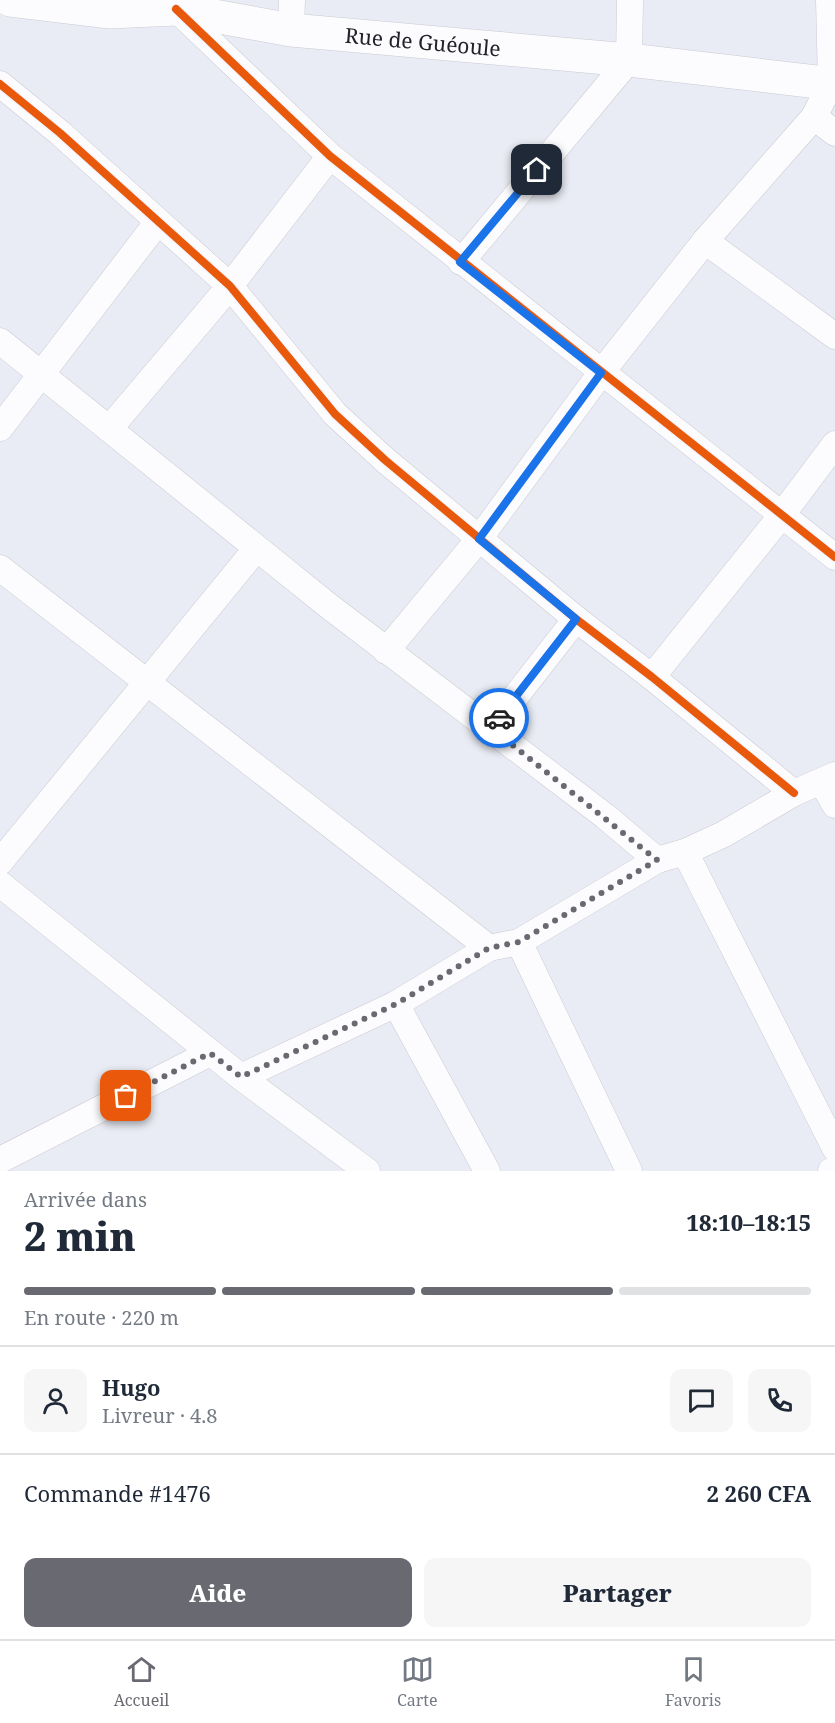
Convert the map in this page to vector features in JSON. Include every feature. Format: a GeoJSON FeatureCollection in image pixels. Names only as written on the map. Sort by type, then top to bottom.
{"type":"FeatureCollection","features":[{"type":"Feature","properties":{"kind":"main road","name":"Rue de Guéoule"},"geometry":{"type":"LineString","coordinates":[[10,0],[291,15],[629,60],[833,84]]}},
{"type":"Feature","properties":{"kind":"street"},"geometry":{"type":"LineString","coordinates":[[460,262],[629,60],[630,0]]}},
{"type":"Feature","properties":{"kind":"street"},"geometry":{"type":"LineString","coordinates":[[386,651],[479,539],[601,373],[705,241],[814,117],[833,84],[830,0]]}},
{"type":"Feature","properties":{"kind":"street"},"geometry":{"type":"LineString","coordinates":[[176,9],[330,156],[460,262],[835,557]]}},
{"type":"Feature","properties":{"kind":"street"},"geometry":{"type":"LineString","coordinates":[[0,84],[60,133],[157,223],[230,286],[335,414],[385,460],[576,619],[652,677],[794,793]]}},
{"type":"Feature","properties":{"kind":"street"},"geometry":{"type":"LineString","coordinates":[[814,117],[835,133]]}},
{"type":"Feature","properties":{"kind":"street"},"geometry":{"type":"LineString","coordinates":[[109,429],[230,286],[330,156]]}},
{"type":"Feature","properties":{"kind":"street"},"geometry":{"type":"LineString","coordinates":[[0,428],[157,223]]}},
{"type":"Feature","properties":{"kind":"street"},"geometry":{"type":"LineString","coordinates":[[705,241],[835,336]]}},
{"type":"Feature","properties":{"kind":"street"},"geometry":{"type":"LineString","coordinates":[[0,341],[256,549],[386,651],[491,728],[657,860]]}},
{"type":"Feature","properties":{"kind":"street"},"geometry":{"type":"LineString","coordinates":[[652,677],[781,516],[835,444]]}},
{"type":"Feature","properties":{"kind":"street"},"geometry":{"type":"LineString","coordinates":[[0,861],[256,549]]}},
{"type":"Feature","properties":{"kind":"street"},"geometry":{"type":"LineString","coordinates":[[0,568],[317,812],[489,948]]}},
{"type":"Feature","properties":{"kind":"street"},"geometry":{"type":"LineString","coordinates":[[491,728],[576,619]]}},
{"type":"Feature","properties":{"kind":"street"},"geometry":{"type":"LineString","coordinates":[[241,1077],[396,1004],[489,948],[519,942],[657,860],[686,852],[724,834],[794,793],[829,778],[835,806]]}},
{"type":"Feature","properties":{"kind":"street"},"geometry":{"type":"LineString","coordinates":[[686,852],[835,1149]]}},
{"type":"Feature","properties":{"kind":"street"},"geometry":{"type":"LineString","coordinates":[[0,884],[210,1053],[367,1171]]}},
{"type":"Feature","properties":{"kind":"street"},"geometry":{"type":"LineString","coordinates":[[519,942],[629,1171]]}},
{"type":"Feature","properties":{"kind":"street"},"geometry":{"type":"LineString","coordinates":[[396,1004],[456,1109],[487,1171]]}},
{"type":"Feature","properties":{"kind":"street"},"geometry":{"type":"LineString","coordinates":[[0,1160],[210,1053]]}},
{"type":"Feature","properties":{"kind":"street"},"geometry":{"type":"LineString","coordinates":[[831,1171],[835,1169]]}},
{"type":"Feature","properties":{"kind":"cycle path"},"geometry":{"type":"LineString","coordinates":[[176,9],[330,156],[835,557]]}},
{"type":"Feature","properties":{"kind":"cycle path"},"geometry":{"type":"LineString","coordinates":[[0,84],[60,133],[230,286],[335,414],[385,460],[576,619],[652,677],[794,793]]}},
{"type":"Feature","properties":{"kind":"way so far"},"geometry":{"type":"LineString","coordinates":[[126,1096],[210,1053],[241,1077],[396,1004],[489,948],[519,942],[657,860],[605,816],[491,728],[499,718]]}},
{"type":"Feature","properties":{"kind":"route"},"geometry":{"type":"LineString","coordinates":[[499,718],[576,619],[479,539],[601,373],[460,262],[537,170]]}}]}
